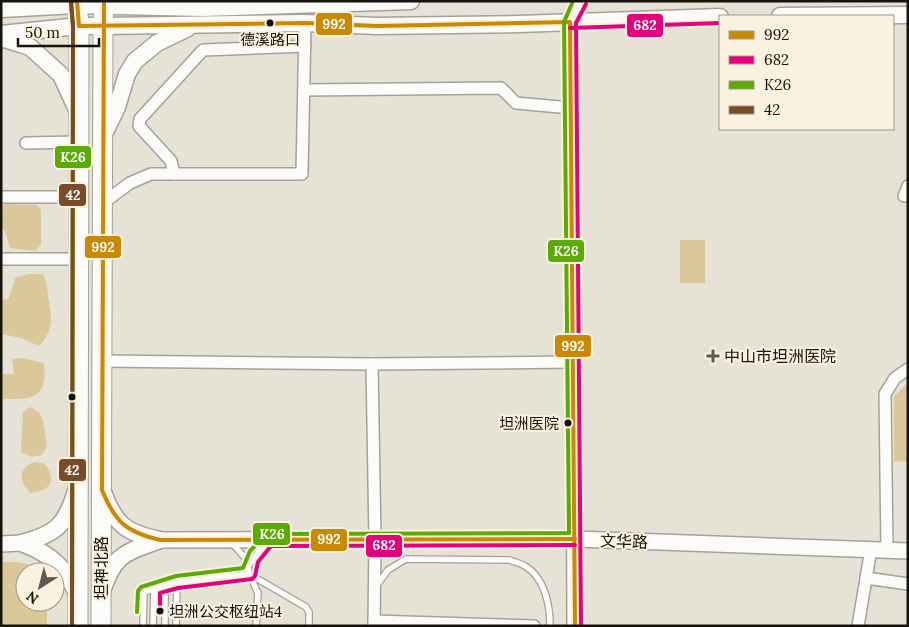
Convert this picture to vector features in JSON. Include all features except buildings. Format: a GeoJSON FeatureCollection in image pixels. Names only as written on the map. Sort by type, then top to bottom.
{"type":"FeatureCollection","features":[{"type":"Feature","properties":{"kind":"main road"},"geometry":{"type":"LineString","coordinates":[[1,9],[77,3],[195,5],[411,1]]}},
{"type":"Feature","properties":{"kind":"main road","name":"坦神北路"},"geometry":{"type":"LineString","coordinates":[[77,3],[79,26],[78,626]]}},
{"type":"Feature","properties":{"kind":"main road","name":"坦神北路"},"geometry":{"type":"LineString","coordinates":[[101,626],[104,4]]}},
{"type":"Feature","properties":{"kind":"main road"},"geometry":{"type":"LineString","coordinates":[[894,15],[908,15]]}},
{"type":"Feature","properties":{"kind":"main road"},"geometry":{"type":"LineString","coordinates":[[1,34],[79,26],[305,23],[377,26],[719,18]]}},
{"type":"Feature","properties":{"kind":"main road"},"geometry":{"type":"LineString","coordinates":[[102,138],[117,107],[127,74],[135,61],[157,43],[168,37],[186,29],[203,25]]}},
{"type":"Feature","properties":{"kind":"main road"},"geometry":{"type":"LineString","coordinates":[[1,38],[30,48],[61,75],[78,112]]}},
{"type":"Feature","properties":{"kind":"main road"},"geometry":{"type":"LineString","coordinates":[[22,543],[52,533],[61,524],[72,504],[78,484]]}},
{"type":"Feature","properties":{"kind":"main road"},"geometry":{"type":"LineString","coordinates":[[102,490],[108,507],[119,523],[135,534],[160,540]]}},
{"type":"Feature","properties":{"kind":"main road"},"geometry":{"type":"LineString","coordinates":[[101,595],[106,578],[115,562],[122,555],[160,540]]}},
{"type":"Feature","properties":{"kind":"main road"},"geometry":{"type":"LineString","coordinates":[[22,543],[39,549],[52,557],[72,582],[78,596]]}},
{"type":"Feature","properties":{"kind":"street"},"geometry":{"type":"LineString","coordinates":[[575,626],[570,22],[580,1]]}},
{"type":"Feature","properties":{"kind":"street"},"geometry":{"type":"LineString","coordinates":[[103,203],[130,183],[151,174],[302,174],[305,23]]}},
{"type":"Feature","properties":{"kind":"street"},"geometry":{"type":"LineString","coordinates":[[174,174],[171,161],[139,126],[140,119],[203,50],[305,46]]}},
{"type":"Feature","properties":{"kind":"street"},"geometry":{"type":"LineString","coordinates":[[304,90],[501,88],[516,103],[570,108]]}},
{"type":"Feature","properties":{"kind":"street"},"geometry":{"type":"LineString","coordinates":[[26,143],[78,142]]}},
{"type":"Feature","properties":{"kind":"street"},"geometry":{"type":"LineString","coordinates":[[908,186],[904,196],[908,196]]}},
{"type":"Feature","properties":{"kind":"street"},"geometry":{"type":"LineString","coordinates":[[1,197],[78,197]]}},
{"type":"Feature","properties":{"kind":"street"},"geometry":{"type":"LineString","coordinates":[[1,259],[78,259]]}},
{"type":"Feature","properties":{"kind":"street"},"geometry":{"type":"LineString","coordinates":[[102,360],[372,364],[574,362]]}},
{"type":"Feature","properties":{"kind":"street"},"geometry":{"type":"LineString","coordinates":[[372,364],[374,623],[534,626]]}},
{"type":"Feature","properties":{"kind":"street"},"geometry":{"type":"LineString","coordinates":[[887,550],[885,394],[895,378],[908,369]]}},
{"type":"Feature","properties":{"kind":"street","name":"文华路"},"geometry":{"type":"LineString","coordinates":[[160,540],[575,539],[908,550]]}},
{"type":"Feature","properties":{"kind":"street"},"geometry":{"type":"LineString","coordinates":[[1,544],[22,543]]}},
{"type":"Feature","properties":{"kind":"street"},"geometry":{"type":"LineString","coordinates":[[858,626],[871,549]]}},
{"type":"Feature","properties":{"kind":"street"},"geometry":{"type":"LineString","coordinates":[[866,578],[908,584]]}},
{"type":"Feature","properties":{"kind":"lane"},"geometry":{"type":"LineString","coordinates":[[227,540],[243,554],[249,565],[249,574],[258,593],[256,626]]}},
{"type":"Feature","properties":{"kind":"lane"},"geometry":{"type":"LineString","coordinates":[[249,565],[268,540]]}},
{"type":"Feature","properties":{"kind":"lane"},"geometry":{"type":"LineString","coordinates":[[374,589],[388,570],[406,559],[510,560],[526,566],[545,590],[550,610],[550,626]]}},
{"type":"Feature","properties":{"kind":"lane"},"geometry":{"type":"LineString","coordinates":[[143,626],[144,592],[177,582],[249,574],[306,607],[309,612],[309,626]]}},
{"type":"Feature","properties":{"kind":"lane"},"geometry":{"type":"LineString","coordinates":[[176,626],[177,582]]}},
{"type":"Feature","properties":{"kind":"lane"},"geometry":{"type":"LineString","coordinates":[[165,585],[165,626]]}},
{"type":"Feature","properties":{"kind":"lane"},"geometry":{"type":"LineString","coordinates":[[153,626],[154,588]]}},
{"type":"Feature","properties":{"kind":"shaded area"},"geometry":{"type":"Polygon","coordinates":[[[4,204],[37,205],[41,210],[41,245],[35,251],[10,248],[4,229],[1,229],[1,212],[4,204]]]}},
{"type":"Feature","properties":{"kind":"shaded area"},"geometry":{"type":"Polygon","coordinates":[[[680,240],[705,240],[705,283],[680,283],[680,240]]]}},
{"type":"Feature","properties":{"kind":"shaded area"},"geometry":{"type":"Polygon","coordinates":[[[28,274],[43,274],[46,281],[51,315],[50,326],[44,341],[39,346],[21,338],[1,334],[1,300],[9,299],[15,278],[28,274]]]}},
{"type":"Feature","properties":{"kind":"shaded area"},"geometry":{"type":"Polygon","coordinates":[[[23,358],[44,363],[42,387],[34,396],[28,398],[1,399],[1,374],[14,374],[12,359],[23,358]]]}},
{"type":"Feature","properties":{"kind":"shaded area"},"geometry":{"type":"Polygon","coordinates":[[[908,383],[908,461],[894,462],[894,396],[908,383]]]}},
{"type":"Feature","properties":{"kind":"shaded area"},"geometry":{"type":"Polygon","coordinates":[[[30,407],[39,412],[43,420],[47,446],[42,455],[32,457],[21,452],[23,412],[30,407]]]}},
{"type":"Feature","properties":{"kind":"shaded area"},"geometry":{"type":"Polygon","coordinates":[[[36,462],[45,464],[51,475],[51,480],[50,484],[43,490],[31,493],[22,480],[22,471],[25,467],[36,462]]]}},
{"type":"Feature","properties":{"kind":"shaded area"},"geometry":{"type":"Polygon","coordinates":[[[1,562],[15,562],[15,612],[47,612],[47,626],[1,626],[1,562]]]}},
{"type":"Feature","properties":{"kind":"transit line","name":"42"},"geometry":{"type":"LineString","coordinates":[[71,1],[73,26],[72,626]]}},
{"type":"Feature","properties":{"kind":"transit line","name":"K26"},"geometry":{"type":"LineString","coordinates":[[72,1],[72,626]]}},
{"type":"Feature","properties":{"kind":"transit line","name":"992"},"geometry":{"type":"LineString","coordinates":[[77,1],[79,26],[305,23],[377,26],[570,22],[575,626]]}},
{"type":"Feature","properties":{"kind":"transit line","name":"992"},"geometry":{"type":"LineString","coordinates":[[104,1],[102,490],[117,518],[130,529],[160,540],[575,539]]}},
{"type":"Feature","properties":{"kind":"transit line","name":"K26"},"geometry":{"type":"LineString","coordinates":[[137,612],[138,591],[141,587],[176,576],[243,568],[250,551],[267,534],[569,533],[564,22],[573,1]]}},
{"type":"Feature","properties":{"kind":"transit line","name":"682"},"geometry":{"type":"LineString","coordinates":[[581,626],[576,23],[586,4]]}},
{"type":"Feature","properties":{"kind":"transit line","name":"682"},"geometry":{"type":"LineString","coordinates":[[570,28],[719,23]]}},
{"type":"Feature","properties":{"kind":"transit line","name":"682"},"geometry":{"type":"LineString","coordinates":[[160,613],[160,593],[178,588],[252,579],[255,576],[258,562],[271,546],[575,545]]}},
{"type":"Feature","properties":{"kind":"place","name":"德溪路口"},"geometry":{"type":"Point","coordinates":[270,23]}},
{"type":"Feature","properties":{"kind":"place","name":"中山市坦洲医院"},"geometry":{"type":"Point","coordinates":[713,356]}},
{"type":"Feature","properties":{"kind":"place","name":"坦洲医院"},"geometry":{"type":"Point","coordinates":[568,423]}},
{"type":"Feature","properties":{"kind":"place","name":"坦洲公交枢纽站4"},"geometry":{"type":"Point","coordinates":[160,611]}}]}
